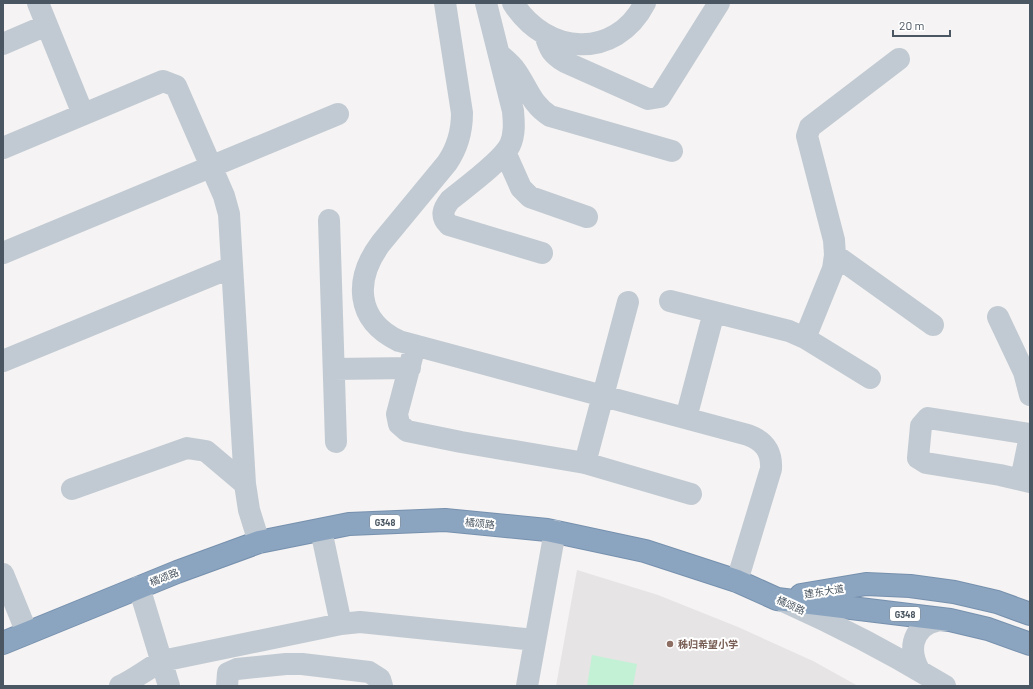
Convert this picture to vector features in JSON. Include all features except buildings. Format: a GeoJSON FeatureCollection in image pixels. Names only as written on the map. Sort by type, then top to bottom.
{"type":"FeatureCollection","features":[{"type":"Feature","properties":{"kind":"highway","name":"橘颂路"},"geometry":{"type":"LineString","coordinates":[[3,643],[177,572],[259,542],[349,524],[445,520],[555,531],[645,552],[737,581],[776,599]]}},
{"type":"Feature","properties":{"kind":"highway","name":"建东大道"},"geometry":{"type":"LineString","coordinates":[[776,599],[866,584],[910,586],[954,592],[990,600],[1030,614]]}},
{"type":"Feature","properties":{"kind":"highway","name":"建东大道"},"geometry":{"type":"LineString","coordinates":[[776,599],[950,620],[988,629],[1030,644]]}},
{"type":"Feature","properties":{"kind":"street"},"geometry":{"type":"LineString","coordinates":[[38,3],[84,114]]}},
{"type":"Feature","properties":{"kind":"street"},"geometry":{"type":"LineString","coordinates":[[445,3],[462,112],[460,139],[447,163],[377,249],[366,270],[363,284],[363,299],[368,314],[378,327],[391,338],[416,346],[754,437],[765,445],[770,456],[770,476],[737,581]]}},
{"type":"Feature","properties":{"kind":"street"},"geometry":{"type":"LineString","coordinates":[[486,3],[514,120],[513,137],[500,158],[450,200],[445,206],[443,213],[444,220],[449,225],[542,253]]}},
{"type":"Feature","properties":{"kind":"street"},"geometry":{"type":"LineString","coordinates":[[513,3],[526,21],[545,34],[565,43],[576,44],[597,43],[623,31],[637,16],[645,3]]}},
{"type":"Feature","properties":{"kind":"street"},"geometry":{"type":"LineString","coordinates":[[545,34],[551,51],[557,58],[648,99],[660,97],[719,3]]}},
{"type":"Feature","properties":{"kind":"street"},"geometry":{"type":"LineString","coordinates":[[3,44],[47,25]]}},
{"type":"Feature","properties":{"kind":"street"},"geometry":{"type":"LineString","coordinates":[[498,54],[516,70],[533,101],[540,110],[550,116],[672,151]]}},
{"type":"Feature","properties":{"kind":"street"},"geometry":{"type":"LineString","coordinates":[[805,338],[833,269],[835,255],[834,240],[807,136],[810,127],[899,59]]}},
{"type":"Feature","properties":{"kind":"street"},"geometry":{"type":"LineString","coordinates":[[3,148],[163,81],[176,86],[224,196],[229,214],[245,484],[249,510],[259,542]]}},
{"type":"Feature","properties":{"kind":"street"},"geometry":{"type":"LineString","coordinates":[[3,253],[338,114]]}},
{"type":"Feature","properties":{"kind":"street"},"geometry":{"type":"LineString","coordinates":[[505,152],[521,188],[530,197],[587,217]]}},
{"type":"Feature","properties":{"kind":"street"},"geometry":{"type":"LineString","coordinates":[[330,220],[336,442]]}},
{"type":"Feature","properties":{"kind":"street"},"geometry":{"type":"LineString","coordinates":[[835,255],[933,325]]}},
{"type":"Feature","properties":{"kind":"street"},"geometry":{"type":"LineString","coordinates":[[3,361],[232,267]]}},
{"type":"Feature","properties":{"kind":"street"},"geometry":{"type":"LineString","coordinates":[[670,301],[789,331],[805,338],[870,378]]}},
{"type":"Feature","properties":{"kind":"street"},"geometry":{"type":"LineString","coordinates":[[585,464],[628,302]]}},
{"type":"Feature","properties":{"kind":"street"},"geometry":{"type":"LineString","coordinates":[[686,418],[714,312]]}},
{"type":"Feature","properties":{"kind":"street"},"geometry":{"type":"LineString","coordinates":[[998,317],[1024,372],[1030,396]]}},
{"type":"Feature","properties":{"kind":"street"},"geometry":{"type":"LineString","coordinates":[[416,346],[397,414],[399,424],[407,431],[585,464],[691,494]]}},
{"type":"Feature","properties":{"kind":"street"},"geometry":{"type":"LineString","coordinates":[[334,369],[410,368]]}},
{"type":"Feature","properties":{"kind":"street"},"geometry":{"type":"LineString","coordinates":[[928,418],[1029,443],[1025,481],[1000,475],[926,464],[918,458],[921,426],[928,418]]}},
{"type":"Feature","properties":{"kind":"street"},"geometry":{"type":"LineString","coordinates":[[72,489],[187,448],[206,451],[245,484]]}},
{"type":"Feature","properties":{"kind":"street"},"geometry":{"type":"LineString","coordinates":[[321,530],[341,624]]}},
{"type":"Feature","properties":{"kind":"street"},"geometry":{"type":"LineString","coordinates":[[527,686],[555,531]]}},
{"type":"Feature","properties":{"kind":"street"},"geometry":{"type":"LineString","coordinates":[[3,574],[27,633]]}},
{"type":"Feature","properties":{"kind":"street"},"geometry":{"type":"LineString","coordinates":[[139,587],[169,686]]}},
{"type":"Feature","properties":{"kind":"street","name":"橘颂路"},"geometry":{"type":"LineString","coordinates":[[776,599],[816,616],[900,659],[946,686]]}},
{"type":"Feature","properties":{"kind":"street"},"geometry":{"type":"LineString","coordinates":[[919,670],[914,662],[913,653],[917,634],[922,627],[929,622],[939,619],[950,620]]}},
{"type":"Feature","properties":{"kind":"street"},"geometry":{"type":"LineString","coordinates":[[120,686],[139,677],[162,661],[341,624],[360,622],[535,640]]}},
{"type":"Feature","properties":{"kind":"street"},"geometry":{"type":"LineString","coordinates":[[227,686],[228,673],[237,669],[286,664],[302,664],[369,672],[380,679],[382,686]]}},
{"type":"Feature","properties":{"kind":"shaded area","name":"秭归希望小学"},"geometry":{"type":"Polygon","coordinates":[[[577,570],[658,595],[738,627],[813,661],[858,686],[556,686],[577,570]]]}},
{"type":"Feature","properties":{"kind":"green space"},"geometry":{"type":"Polygon","coordinates":[[[592,655],[637,664],[633,686],[587,686],[592,655]]]}},
{"type":"Feature","properties":{"kind":"place","name":"秭归希望小学"},"geometry":{"type":"Point","coordinates":[670,644]}}]}
